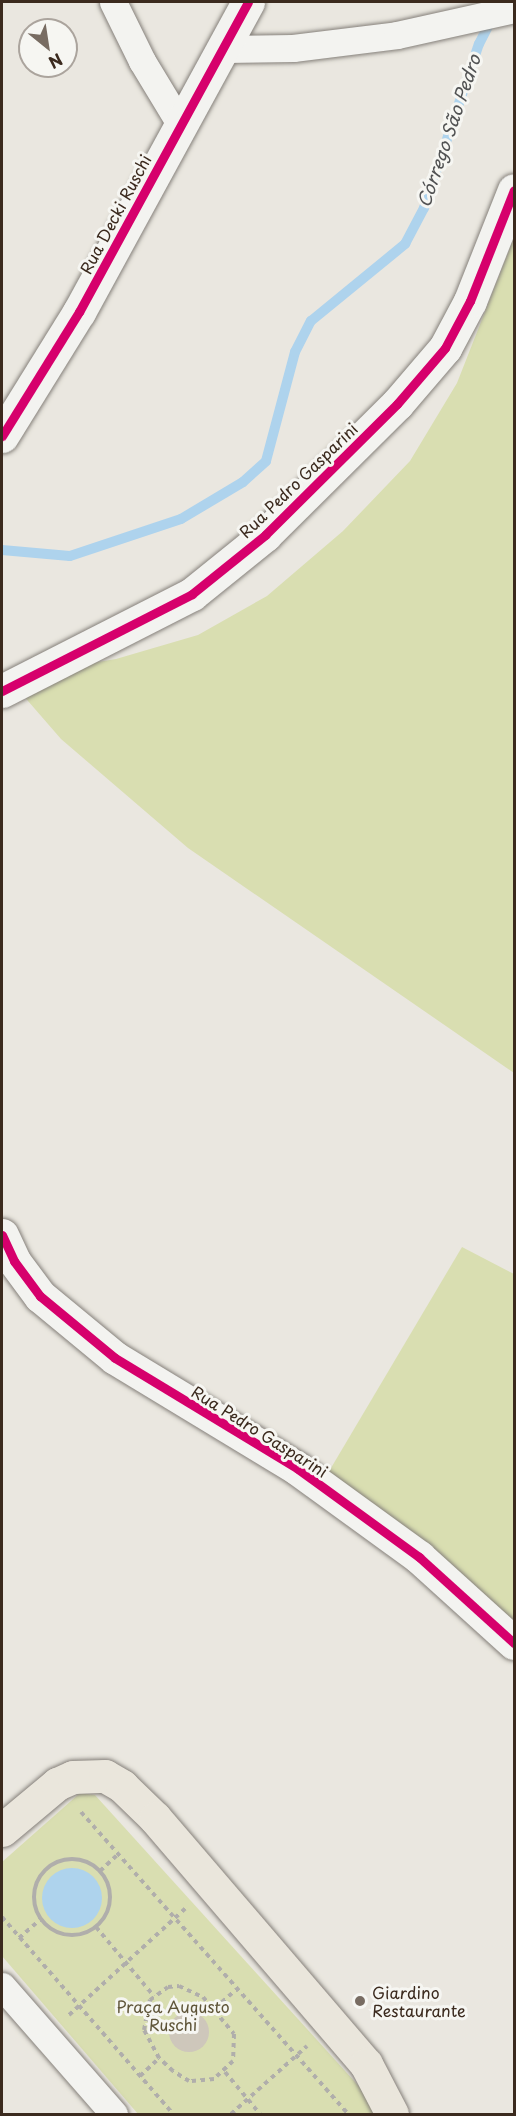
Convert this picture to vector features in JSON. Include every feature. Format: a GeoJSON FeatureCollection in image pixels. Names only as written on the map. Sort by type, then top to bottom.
{"type":"FeatureCollection","features":[{"type":"Feature","properties":{"kind":"main road"},"geometry":{"type":"LineString","coordinates":[[2,1830],[57,1784],[74,1777],[105,1776],[122,1786],[155,1818],[366,2064],[392,2115]]}},
{"type":"Feature","properties":{"kind":"street"},"geometry":{"type":"LineString","coordinates":[[113,2],[142,61],[179,122]]}},
{"type":"Feature","properties":{"kind":"street","name":"Rua Decki Ruschi"},"geometry":{"type":"LineString","coordinates":[[2,436],[79,312],[179,122],[225,49],[248,2]]}},
{"type":"Feature","properties":{"kind":"street"},"geometry":{"type":"LineString","coordinates":[[225,49],[316,45],[397,35],[514,9]]}},
{"type":"Feature","properties":{"kind":"street","name":"Rua Pedro Gasparini"},"geometry":{"type":"LineString","coordinates":[[2,691],[192,594],[265,535],[397,404],[445,348],[470,301],[514,190]]}},
{"type":"Feature","properties":{"kind":"street","name":"Rua Pedro Gasparini"},"geometry":{"type":"LineString","coordinates":[[2,1235],[14,1261],[40,1296],[115,1358],[298,1469],[419,1557],[514,1643]]}},
{"type":"Feature","properties":{"kind":"street"},"geometry":{"type":"LineString","coordinates":[[2,1986],[114,2115]]}},
{"type":"Feature","properties":{"kind":"path"},"geometry":{"type":"LineString","coordinates":[[75,1804],[348,2115]]}},
{"type":"Feature","properties":{"kind":"path"},"geometry":{"type":"LineString","coordinates":[[100,1871],[118,1854]]}},
{"type":"Feature","properties":{"kind":"path"},"geometry":{"type":"LineString","coordinates":[[78,1860],[100,1871],[107,1881],[109,1906],[96,1927],[73,1935],[49,1928],[41,1919],[36,1908],[37,1883],[53,1864],[78,1860]]}},
{"type":"Feature","properties":{"kind":"path"},"geometry":{"type":"LineString","coordinates":[[64,2020],[188,1906]]}},
{"type":"Feature","properties":{"kind":"path"},"geometry":{"type":"LineString","coordinates":[[2,1917],[173,2115]]}},
{"type":"Feature","properties":{"kind":"path"},"geometry":{"type":"LineString","coordinates":[[19,1938],[41,1919]]}},
{"type":"Feature","properties":{"kind":"path"},"geometry":{"type":"LineString","coordinates":[[96,1927],[154,1996]]}},
{"type":"Feature","properties":{"kind":"path"},"geometry":{"type":"LineString","coordinates":[[179,1986],[191,1989],[215,2008],[234,2034],[233,2061],[225,2072],[201,2082],[189,2081],[159,2058],[144,2030],[145,2009],[154,1996],[179,1986]]}},
{"type":"Feature","properties":{"kind":"path"},"geometry":{"type":"LineString","coordinates":[[215,2008],[237,1989]]}},
{"type":"Feature","properties":{"kind":"path"},"geometry":{"type":"LineString","coordinates":[[231,2115],[312,2042]]}},
{"type":"Feature","properties":{"kind":"path"},"geometry":{"type":"LineString","coordinates":[[140,2076],[159,2058]]}},
{"type":"Feature","properties":{"kind":"path"},"geometry":{"type":"LineString","coordinates":[[225,2072],[260,2115]]}},
{"type":"Feature","properties":{"kind":"green space"},"geometry":{"type":"Polygon","coordinates":[[[514,238],[514,1073],[188,848],[61,739],[15,686],[43,671],[116,659],[198,635],[267,596],[343,531],[410,461],[457,383],[514,238]]]}},
{"type":"Feature","properties":{"kind":"green space"},"geometry":{"type":"Polygon","coordinates":[[[462,1247],[514,1274],[514,1630],[328,1473],[462,1247]]]}},
{"type":"Feature","properties":{"kind":"green space","name":"Praça Augusto Ruschi"},"geometry":{"type":"Polygon","coordinates":[[[80,1793],[95,1795],[366,2094],[378,2114],[138,2114],[2,1956],[2,1862],[80,1793]]]}},
{"type":"Feature","properties":{"kind":"water"},"geometry":{"type":"Polygon","coordinates":[[[72,1868],[89,1873],[97,1881],[102,1898],[97,1915],[89,1923],[72,1928],[55,1923],[47,1915],[42,1898],[47,1881],[55,1873],[72,1868]]]}},
{"type":"Feature","properties":{"kind":"building"},"geometry":{"type":"Polygon","coordinates":[[[189,2012],[197,2013],[203,2018],[208,2024],[208,2040],[203,2046],[197,2051],[189,2052],[181,2051],[175,2046],[170,2040],[169,2032],[170,2024],[175,2018],[181,2013],[189,2012]]]}},
{"type":"Feature","properties":{"kind":"waterway","name":"Córrego São Pedro"},"geometry":{"type":"LineString","coordinates":[[2,550],[70,556],[181,519],[243,482],[266,461],[295,352],[311,321],[405,244],[424,208],[479,44],[492,18]]}},
{"type":"Feature","properties":{"kind":"cycle path"},"geometry":{"type":"LineString","coordinates":[[2,436],[79,312],[248,2]]}},
{"type":"Feature","properties":{"kind":"cycle path"},"geometry":{"type":"LineString","coordinates":[[2,691],[192,594],[265,535],[397,404],[445,348],[470,301],[514,190]]}},
{"type":"Feature","properties":{"kind":"cycle path"},"geometry":{"type":"LineString","coordinates":[[2,1235],[14,1261],[40,1296],[115,1358],[298,1469],[419,1557],[514,1643]]}},
{"type":"Feature","properties":{"kind":"place","name":"Giardino Restaurante"},"geometry":{"type":"Point","coordinates":[360,2001]}}]}
